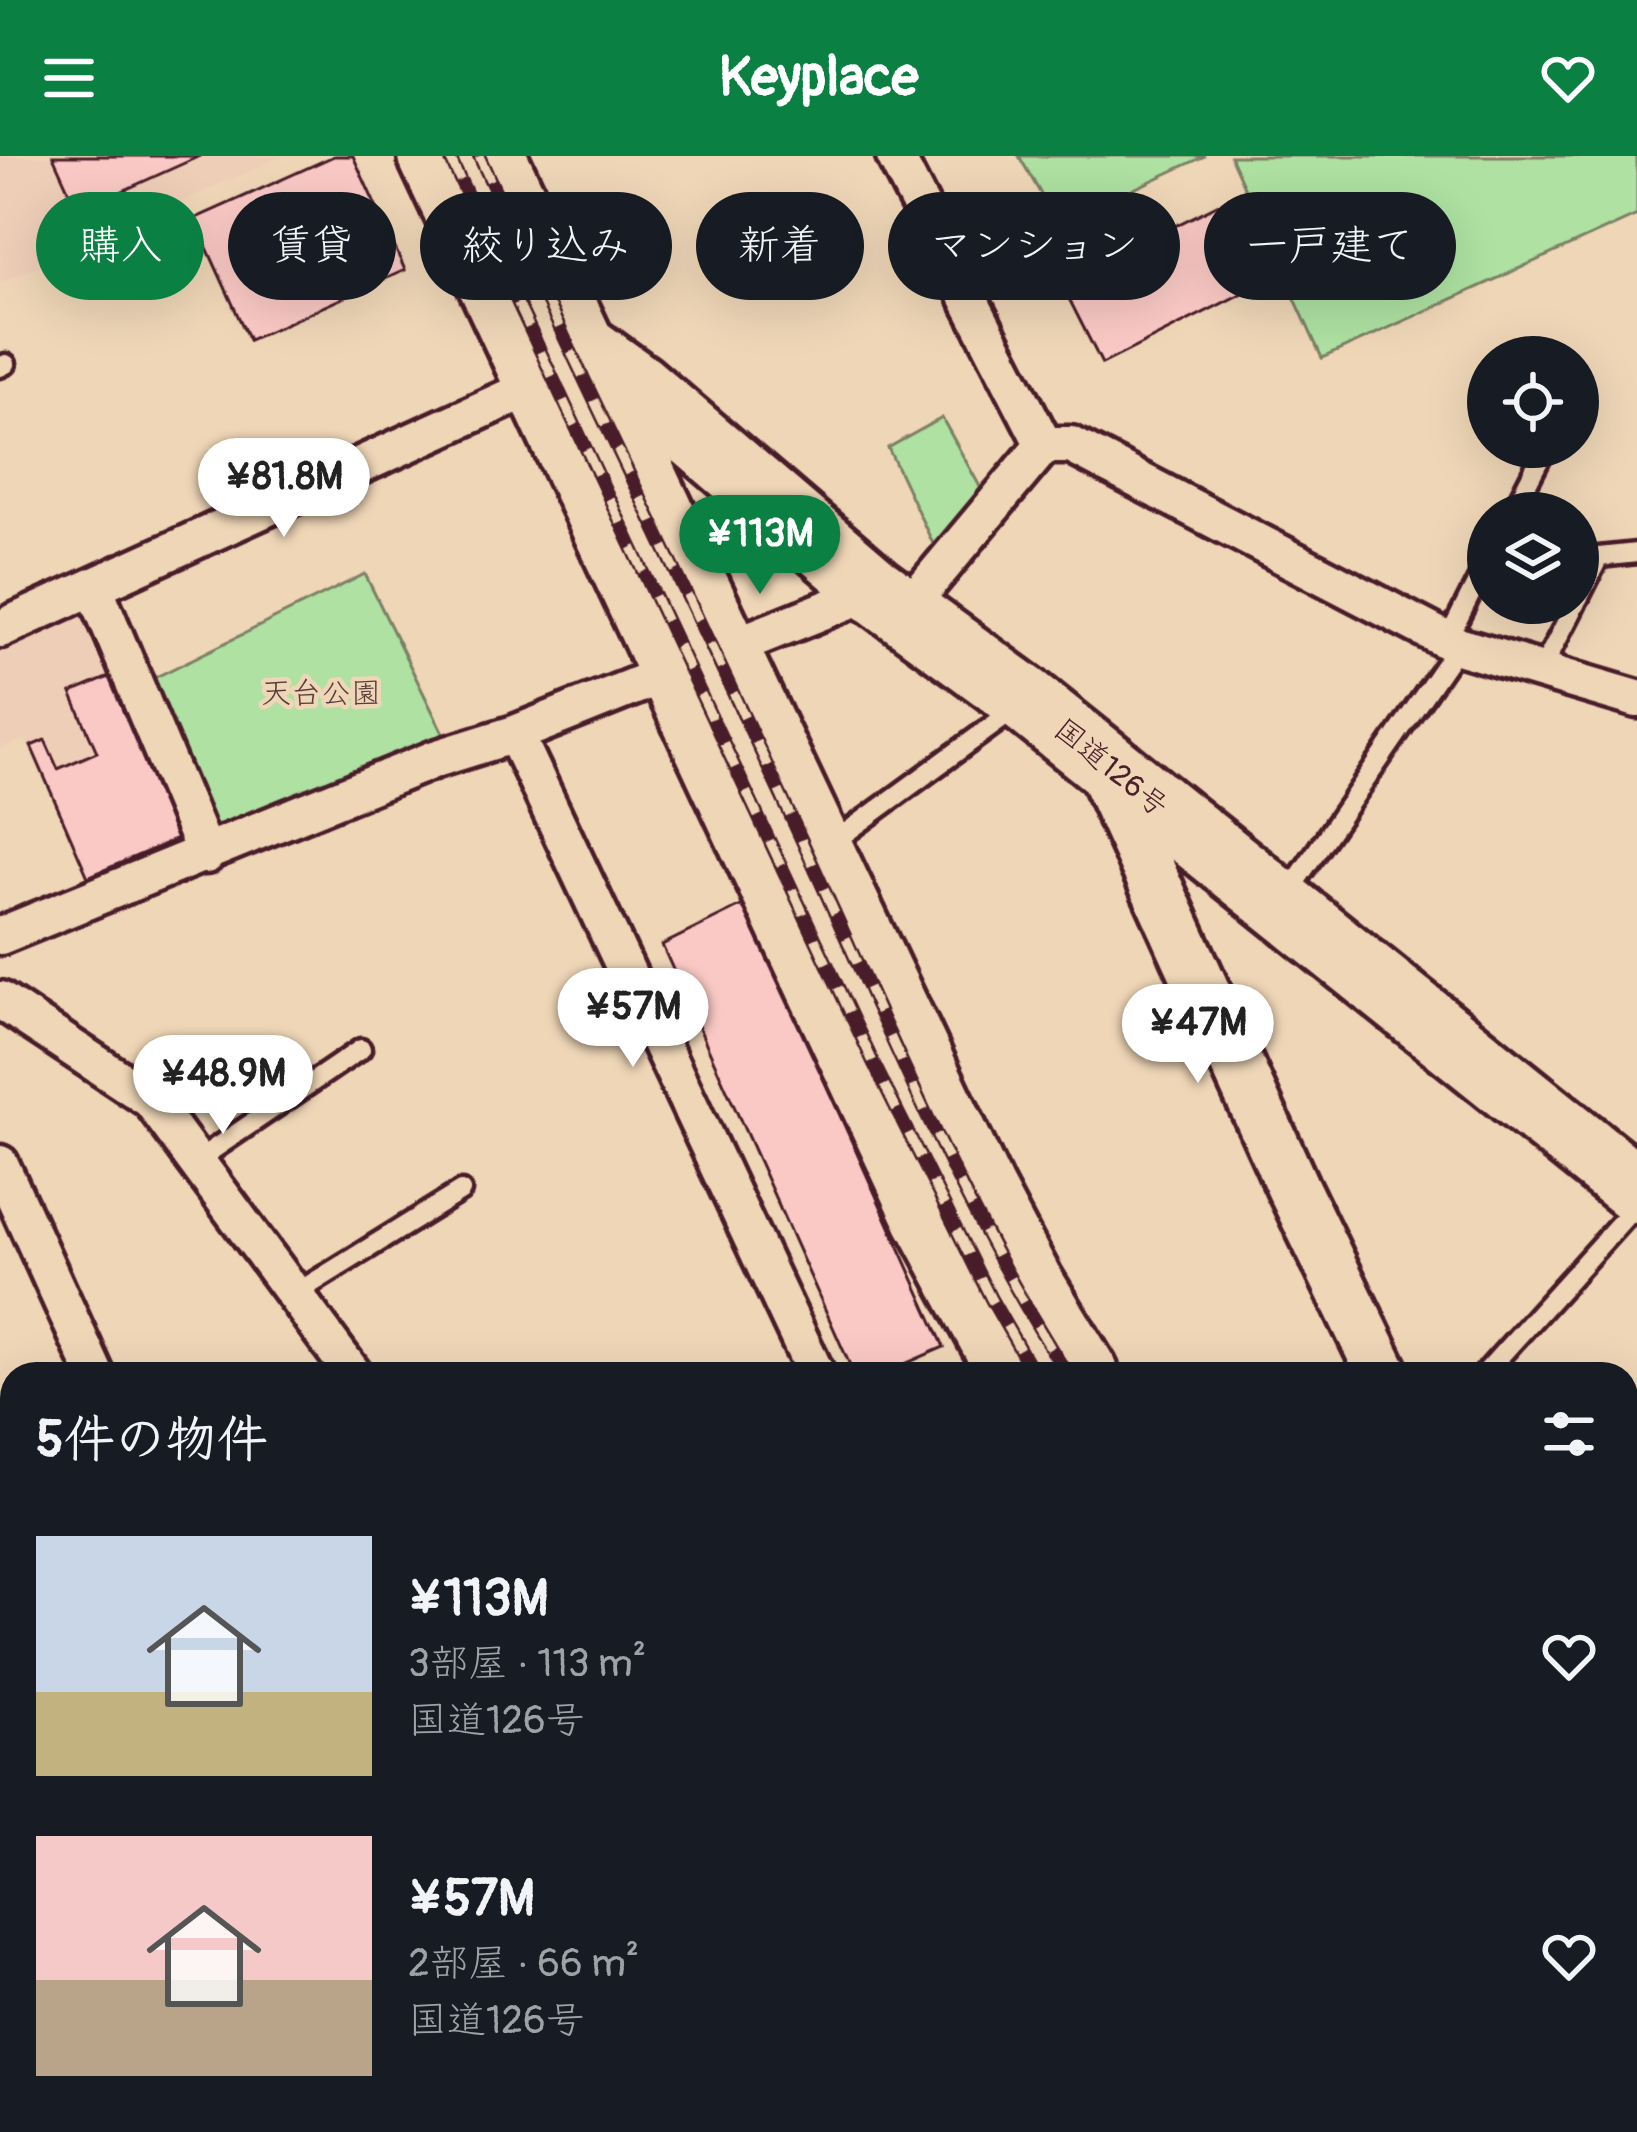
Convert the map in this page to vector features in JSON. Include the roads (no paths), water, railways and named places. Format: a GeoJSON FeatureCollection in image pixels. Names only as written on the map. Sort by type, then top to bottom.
{"type":"FeatureCollection","features":[{"type":"Feature","properties":{"kind":"highway","name":"国道126号"},"geometry":{"type":"LineString","coordinates":[[432,156],[480,262],[561,366],[638,387],[890,600],[1027,701],[1637,1190]]}},
{"type":"Feature","properties":{"kind":"highway","name":"国道126号"},"geometry":{"type":"LineString","coordinates":[[492,156],[561,366],[698,661],[927,1216],[1006,1362]]}},
{"type":"Feature","properties":{"kind":"highway","name":"国道126号"},"geometry":{"type":"LineString","coordinates":[[698,661],[822,850],[982,1193],[1078,1362]]}},
{"type":"Feature","properties":{"kind":"street"},"geometry":{"type":"LineString","coordinates":[[895,156],[1044,446]]}},
{"type":"Feature","properties":{"kind":"street"},"geometry":{"type":"LineString","coordinates":[[0,629],[561,366]]}},
{"type":"Feature","properties":{"kind":"street"},"geometry":{"type":"LineString","coordinates":[[0,936],[435,759],[515,734],[698,661],[890,600],[1044,446],[1071,445],[1452,643],[1637,699]]}},
{"type":"Feature","properties":{"kind":"street"},"geometry":{"type":"LineString","coordinates":[[94,587],[206,854]]}},
{"type":"Feature","properties":{"kind":"street"},"geometry":{"type":"LineString","coordinates":[[515,734],[809,1362]]}},
{"type":"Feature","properties":{"kind":"street"},"geometry":{"type":"LineString","coordinates":[[1098,758],[1377,1362]]}},
{"type":"Feature","properties":{"kind":"street"},"geometry":{"type":"LineString","coordinates":[[0,1000],[151,1100],[344,1362]]}},
{"type":"Feature","properties":{"kind":"street"},"geometry":{"type":"LineString","coordinates":[[0,1164],[8,1206],[89,1362]]}},
{"type":"Feature","properties":{"kind":"lane"},"geometry":{"type":"LineString","coordinates":[[1599,557],[1637,553]]}},
{"type":"Feature","properties":{"kind":"lane"},"geometry":{"type":"LineString","coordinates":[[1280,904],[1452,643],[1467,608]]}},
{"type":"Feature","properties":{"kind":"lane"},"geometry":{"type":"LineString","coordinates":[[1541,671],[1565,624]]}},
{"type":"Feature","properties":{"kind":"lane"},"geometry":{"type":"LineString","coordinates":[[822,850],[1027,701]]}},
{"type":"Feature","properties":{"kind":"lane"},"geometry":{"type":"LineString","coordinates":[[196,1161],[361,1048]]}},
{"type":"Feature","properties":{"kind":"lane"},"geometry":{"type":"LineString","coordinates":[[293,1295],[460,1192]]}},
{"type":"Feature","properties":{"kind":"lane"},"geometry":{"type":"LineString","coordinates":[[1495,1362],[1637,1204]]}},
{"type":"Feature","properties":{"kind":"railway"},"geometry":{"type":"LineString","coordinates":[[449,156],[874,1064],[1027,1362]]}},
{"type":"Feature","properties":{"kind":"railway"},"geometry":{"type":"LineString","coordinates":[[479,156],[768,766],[928,1119],[1060,1362]]}},
{"type":"Feature","properties":{"kind":"park label","name":"天台公園"},"geometry":{"type":"Point","coordinates":[321,693]}}]}
